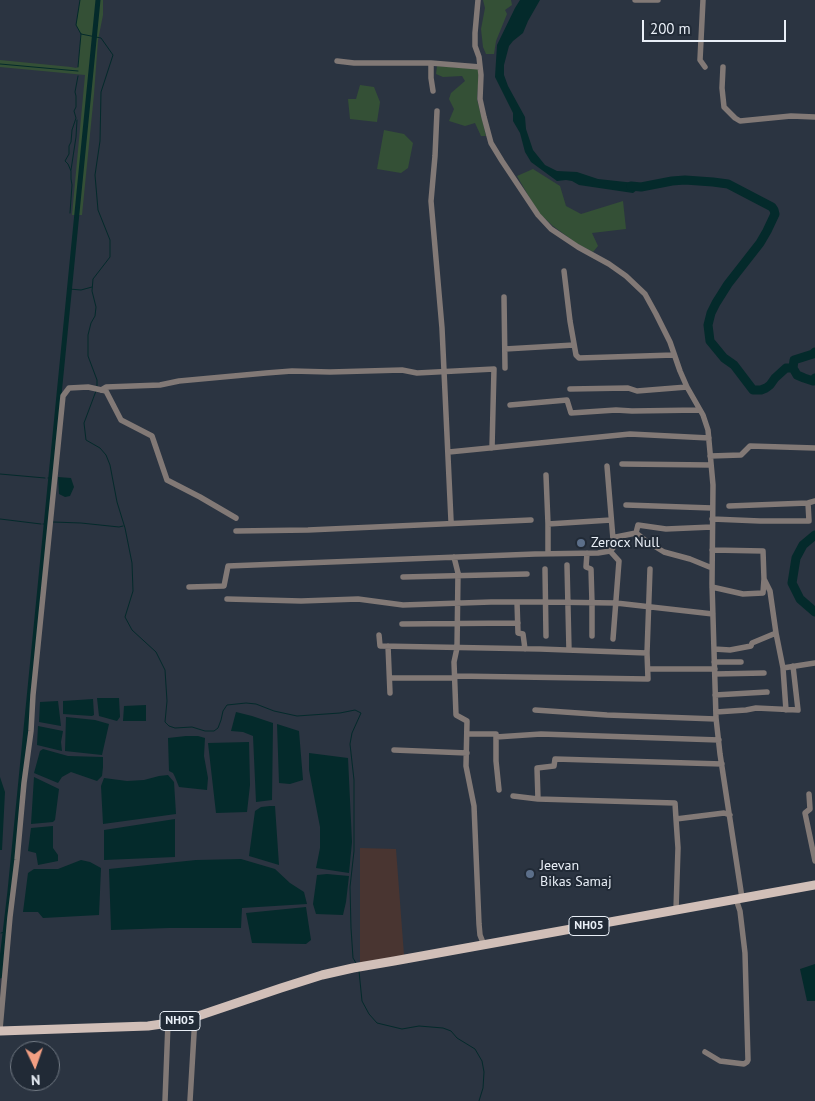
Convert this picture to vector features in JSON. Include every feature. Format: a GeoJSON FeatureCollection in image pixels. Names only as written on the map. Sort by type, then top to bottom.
{"type":"FeatureCollection","features":[{"type":"Feature","properties":{"kind":"main road","name":"NH05"},"geometry":{"type":"LineString","coordinates":[[0,1030],[148,1026],[168,1023],[195,1017],[281,988],[353,968],[815,885]]}},
{"type":"Feature","properties":{"kind":"street"},"geometry":{"type":"LineString","coordinates":[[478,0],[474,33],[475,46],[482,74],[480,99],[491,144],[538,215],[552,229],[578,247],[609,264],[626,276],[645,294],[670,342],[687,387],[700,410],[708,430],[713,485],[712,587],[716,719],[730,815],[745,953],[748,1060],[744,1064],[720,1060],[705,1052]]}},
{"type":"Feature","properties":{"kind":"street"},"geometry":{"type":"LineString","coordinates":[[635,0],[658,0]]}},
{"type":"Feature","properties":{"kind":"street"},"geometry":{"type":"LineString","coordinates":[[703,0],[700,60],[705,66]]}},
{"type":"Feature","properties":{"kind":"street"},"geometry":{"type":"LineString","coordinates":[[337,61],[480,66]]}},
{"type":"Feature","properties":{"kind":"street"},"geometry":{"type":"LineString","coordinates":[[431,63],[433,91]]}},
{"type":"Feature","properties":{"kind":"street"},"geometry":{"type":"LineString","coordinates":[[722,67],[724,107],[740,121],[791,116],[815,117]]}},
{"type":"Feature","properties":{"kind":"street"},"geometry":{"type":"LineString","coordinates":[[437,110],[431,201],[444,372],[452,520]]}},
{"type":"Feature","properties":{"kind":"street"},"geometry":{"type":"LineString","coordinates":[[564,271],[574,345],[576,355],[579,358],[674,355]]}},
{"type":"Feature","properties":{"kind":"street"},"geometry":{"type":"LineString","coordinates":[[504,298],[505,368]]}},
{"type":"Feature","properties":{"kind":"street"},"geometry":{"type":"LineString","coordinates":[[505,349],[574,345]]}},
{"type":"Feature","properties":{"kind":"street"},"geometry":{"type":"LineString","coordinates":[[101,390],[106,387],[160,384],[179,380],[283,372],[402,370],[417,373],[494,369],[492,448]]}},
{"type":"Feature","properties":{"kind":"street"},"geometry":{"type":"LineString","coordinates":[[0,1030],[63,396],[69,388],[88,387],[106,391],[121,420],[152,436],[167,480],[236,518]]}},
{"type":"Feature","properties":{"kind":"street"},"geometry":{"type":"LineString","coordinates":[[570,389],[628,388],[637,391],[687,387]]}},
{"type":"Feature","properties":{"kind":"street"},"geometry":{"type":"LineString","coordinates":[[510,404],[567,400],[571,413],[616,410],[700,410]]}},
{"type":"Feature","properties":{"kind":"street"},"geometry":{"type":"LineString","coordinates":[[448,452],[630,434],[709,438]]}},
{"type":"Feature","properties":{"kind":"street"},"geometry":{"type":"LineString","coordinates":[[710,456],[741,455],[750,446],[815,448]]}},
{"type":"Feature","properties":{"kind":"street"},"geometry":{"type":"LineString","coordinates":[[622,464],[710,464]]}},
{"type":"Feature","properties":{"kind":"street"},"geometry":{"type":"LineString","coordinates":[[188,587],[224,586],[228,566],[548,553],[598,553],[610,551],[613,548],[613,539],[607,466]]}},
{"type":"Feature","properties":{"kind":"street"},"geometry":{"type":"LineString","coordinates":[[546,475],[548,553]]}},
{"type":"Feature","properties":{"kind":"street"},"geometry":{"type":"LineString","coordinates":[[712,519],[809,521],[812,502],[729,506]]}},
{"type":"Feature","properties":{"kind":"street"},"geometry":{"type":"LineString","coordinates":[[626,505],[712,508]]}},
{"type":"Feature","properties":{"kind":"street"},"geometry":{"type":"LineString","coordinates":[[236,531],[308,530],[531,520]]}},
{"type":"Feature","properties":{"kind":"street"},"geometry":{"type":"LineString","coordinates":[[548,524],[611,520]]}},
{"type":"Feature","properties":{"kind":"street"},"geometry":{"type":"LineString","coordinates":[[636,533],[638,525],[666,529],[712,527]]}},
{"type":"Feature","properties":{"kind":"street"},"geometry":{"type":"LineString","coordinates":[[613,539],[625,534],[636,533],[664,552],[690,559],[712,568]]}},
{"type":"Feature","properties":{"kind":"street"},"geometry":{"type":"LineString","coordinates":[[712,550],[763,551],[764,578],[763,593],[743,594],[712,587]]}},
{"type":"Feature","properties":{"kind":"street"},"geometry":{"type":"LineString","coordinates":[[610,551],[619,561],[613,639]]}},
{"type":"Feature","properties":{"kind":"street"},"geometry":{"type":"LineString","coordinates":[[587,553],[586,567],[591,569],[592,636]]}},
{"type":"Feature","properties":{"kind":"street"},"geometry":{"type":"LineString","coordinates":[[454,557],[458,576],[457,648],[454,662],[456,715],[467,721],[466,766],[476,820],[479,924],[484,945]]}},
{"type":"Feature","properties":{"kind":"street"},"geometry":{"type":"LineString","coordinates":[[567,564],[569,650]]}},
{"type":"Feature","properties":{"kind":"street"},"geometry":{"type":"LineString","coordinates":[[545,569],[546,636]]}},
{"type":"Feature","properties":{"kind":"street"},"geometry":{"type":"LineString","coordinates":[[390,678],[648,679],[650,569]]}},
{"type":"Feature","properties":{"kind":"street"},"geometry":{"type":"LineString","coordinates":[[403,577],[527,574]]}},
{"type":"Feature","properties":{"kind":"street"},"geometry":{"type":"LineString","coordinates":[[764,578],[770,590],[782,668],[786,710]]}},
{"type":"Feature","properties":{"kind":"street"},"geometry":{"type":"LineString","coordinates":[[227,599],[301,601],[358,599],[404,605],[457,602],[616,603],[713,614]]}},
{"type":"Feature","properties":{"kind":"street"},"geometry":{"type":"LineString","coordinates":[[517,602],[518,633],[523,634],[525,649]]}},
{"type":"Feature","properties":{"kind":"street"},"geometry":{"type":"LineString","coordinates":[[402,624],[518,623]]}},
{"type":"Feature","properties":{"kind":"street"},"geometry":{"type":"LineString","coordinates":[[714,649],[730,650],[751,646],[752,642],[776,633]]}},
{"type":"Feature","properties":{"kind":"street"},"geometry":{"type":"LineString","coordinates":[[379,635],[380,646],[647,653]]}},
{"type":"Feature","properties":{"kind":"street"},"geometry":{"type":"LineString","coordinates":[[388,646],[390,693]]}},
{"type":"Feature","properties":{"kind":"street"},"geometry":{"type":"LineString","coordinates":[[714,662],[741,662]]}},
{"type":"Feature","properties":{"kind":"street"},"geometry":{"type":"LineString","coordinates":[[782,668],[815,663]]}},
{"type":"Feature","properties":{"kind":"street"},"geometry":{"type":"LineString","coordinates":[[716,712],[756,708],[798,710],[793,666]]}},
{"type":"Feature","properties":{"kind":"street"},"geometry":{"type":"LineString","coordinates":[[648,669],[764,673]]}},
{"type":"Feature","properties":{"kind":"street"},"geometry":{"type":"LineString","coordinates":[[716,695],[767,692]]}},
{"type":"Feature","properties":{"kind":"street"},"geometry":{"type":"LineString","coordinates":[[535,710],[716,719]]}},
{"type":"Feature","properties":{"kind":"street"},"geometry":{"type":"LineString","coordinates":[[467,734],[496,734],[496,736],[542,734],[719,740]]}},
{"type":"Feature","properties":{"kind":"street"},"geometry":{"type":"LineString","coordinates":[[496,736],[499,790]]}},
{"type":"Feature","properties":{"kind":"street"},"geometry":{"type":"LineString","coordinates":[[394,750],[467,752]]}},
{"type":"Feature","properties":{"kind":"street"},"geometry":{"type":"LineString","coordinates":[[538,799],[537,768],[554,766],[555,758],[722,764]]}},
{"type":"Feature","properties":{"kind":"street"},"geometry":{"type":"LineString","coordinates":[[809,794],[810,809],[805,813],[815,861]]}},
{"type":"Feature","properties":{"kind":"street"},"geometry":{"type":"LineString","coordinates":[[513,796],[538,799],[675,803],[678,848],[676,910]]}},
{"type":"Feature","properties":{"kind":"street"},"geometry":{"type":"LineString","coordinates":[[676,819],[724,813],[730,815]]}},
{"type":"Feature","properties":{"kind":"street"},"geometry":{"type":"LineString","coordinates":[[190,1101],[195,1017]]}},
{"type":"Feature","properties":{"kind":"street"},"geometry":{"type":"LineString","coordinates":[[164,1101],[168,1023]]}},
{"type":"Feature","properties":{"kind":"shaded area"},"geometry":{"type":"Polygon","coordinates":[[[80,0],[103,0],[103,15],[98,40],[82,215],[72,215],[85,75],[0,67],[0,60],[78,67],[81,34],[76,25],[80,0]]]}},
{"type":"Feature","properties":{"kind":"shaded area"},"geometry":{"type":"Polygon","coordinates":[[[483,0],[511,0],[512,5],[505,10],[507,14],[496,41],[494,54],[486,54],[483,47],[481,29],[485,8],[483,0]]]}},
{"type":"Feature","properties":{"kind":"shaded area"},"geometry":{"type":"Polygon","coordinates":[[[520,0],[540,0],[523,33],[509,46],[504,65],[504,75],[525,117],[526,129],[533,150],[545,165],[557,171],[577,172],[598,179],[635,183],[641,187],[633,193],[579,185],[566,180],[557,181],[531,162],[525,152],[520,133],[513,121],[513,113],[495,77],[497,45],[520,0]]]}},
{"type":"Feature","properties":{"kind":"shaded area"},"geometry":{"type":"Polygon","coordinates":[[[437,66],[478,69],[477,99],[486,136],[481,136],[475,123],[465,126],[449,121],[454,109],[449,99],[451,93],[465,81],[462,76],[443,77],[436,74],[437,66]]]}},
{"type":"Feature","properties":{"kind":"shaded area"},"geometry":{"type":"Polygon","coordinates":[[[360,85],[374,87],[380,102],[377,122],[350,119],[348,99],[356,99],[360,85]]]}},
{"type":"Feature","properties":{"kind":"shaded area"},"geometry":{"type":"Polygon","coordinates":[[[384,130],[404,134],[413,143],[408,168],[401,173],[377,169],[384,130]]]}},
{"type":"Feature","properties":{"kind":"shaded area"},"geometry":{"type":"Polygon","coordinates":[[[533,169],[560,186],[566,206],[581,214],[623,201],[626,229],[592,233],[598,246],[593,252],[576,243],[538,212],[517,176],[533,169]]]}},
{"type":"Feature","properties":{"kind":"shaded area"},"geometry":{"type":"Polygon","coordinates":[[[58,477],[71,478],[74,487],[70,496],[65,497],[59,494],[58,477]]]}},
{"type":"Feature","properties":{"kind":"shaded area"},"geometry":{"type":"Polygon","coordinates":[[[97,698],[119,698],[120,717],[117,721],[99,716],[97,698]]]}},
{"type":"Feature","properties":{"kind":"shaded area"},"geometry":{"type":"Polygon","coordinates":[[[93,699],[94,715],[92,716],[63,714],[63,701],[93,699]]]}},
{"type":"Feature","properties":{"kind":"shaded area"},"geometry":{"type":"Polygon","coordinates":[[[58,701],[61,726],[39,722],[40,702],[58,701]]]}},
{"type":"Feature","properties":{"kind":"shaded area"},"geometry":{"type":"Polygon","coordinates":[[[146,705],[146,721],[123,721],[124,706],[146,705]]]}},
{"type":"Feature","properties":{"kind":"shaded area"},"geometry":{"type":"Polygon","coordinates":[[[236,712],[273,723],[272,800],[256,802],[253,736],[243,732],[231,731],[236,712]]]}},
{"type":"Feature","properties":{"kind":"shaded area"},"geometry":{"type":"Polygon","coordinates":[[[66,717],[95,720],[109,724],[102,755],[65,751],[66,717]]]}},
{"type":"Feature","properties":{"kind":"shaded area"},"geometry":{"type":"Polygon","coordinates":[[[277,724],[299,731],[303,780],[290,784],[279,783],[277,724]]]}},
{"type":"Feature","properties":{"kind":"shaded area"},"geometry":{"type":"Polygon","coordinates":[[[38,726],[63,731],[62,751],[37,745],[38,726]]]}},
{"type":"Feature","properties":{"kind":"shaded area"},"geometry":{"type":"Polygon","coordinates":[[[186,736],[205,738],[204,756],[208,778],[207,790],[179,787],[173,773],[169,771],[168,738],[186,736]]]}},
{"type":"Feature","properties":{"kind":"shaded area"},"geometry":{"type":"Polygon","coordinates":[[[249,742],[250,785],[247,812],[216,813],[208,743],[249,742]]]}},
{"type":"Feature","properties":{"kind":"shaded area"},"geometry":{"type":"Polygon","coordinates":[[[43,749],[68,756],[103,757],[102,776],[97,781],[71,772],[62,777],[58,783],[34,773],[40,751],[43,749]]]}},
{"type":"Feature","properties":{"kind":"shaded area"},"geometry":{"type":"Polygon","coordinates":[[[309,753],[348,758],[352,842],[349,873],[316,868],[320,848],[320,827],[309,770],[309,753]]]}},
{"type":"Feature","properties":{"kind":"shaded area"},"geometry":{"type":"Polygon","coordinates":[[[168,775],[174,782],[176,814],[103,824],[101,786],[104,778],[127,781],[168,775]]]}},
{"type":"Feature","properties":{"kind":"shaded area"},"geometry":{"type":"Polygon","coordinates":[[[0,777],[5,792],[2,850],[0,850],[0,777]]]}},
{"type":"Feature","properties":{"kind":"shaded area"},"geometry":{"type":"Polygon","coordinates":[[[34,777],[59,789],[55,820],[53,822],[31,824],[34,777]]]}},
{"type":"Feature","properties":{"kind":"shaded area"},"geometry":{"type":"Polygon","coordinates":[[[275,806],[279,865],[249,856],[255,811],[261,807],[275,806]]]}},
{"type":"Feature","properties":{"kind":"shaded area"},"geometry":{"type":"Polygon","coordinates":[[[175,819],[175,857],[104,860],[104,830],[175,819]]]}},
{"type":"Feature","properties":{"kind":"shaded area"},"geometry":{"type":"Polygon","coordinates":[[[53,826],[53,848],[58,855],[58,861],[38,865],[36,853],[28,851],[31,828],[53,826]]]}},
{"type":"Feature","properties":{"kind":"shaded area"},"geometry":{"type":"Polygon","coordinates":[[[360,848],[396,849],[404,955],[360,963],[360,848]]]}},
{"type":"Feature","properties":{"kind":"shaded area"},"geometry":{"type":"Polygon","coordinates":[[[241,859],[275,869],[290,883],[304,892],[307,904],[242,908],[241,928],[111,930],[109,869],[196,860],[241,859]]]}},
{"type":"Feature","properties":{"kind":"shaded area"},"geometry":{"type":"Polygon","coordinates":[[[81,860],[101,868],[99,915],[43,918],[38,912],[23,912],[28,873],[34,869],[58,869],[81,860]]]}},
{"type":"Feature","properties":{"kind":"shaded area"},"geometry":{"type":"Polygon","coordinates":[[[317,875],[349,876],[343,915],[316,914],[313,904],[317,875]]]}},
{"type":"Feature","properties":{"kind":"shaded area"},"geometry":{"type":"Polygon","coordinates":[[[306,907],[311,940],[306,944],[252,943],[246,913],[306,907]]]}},
{"type":"Feature","properties":{"kind":"shaded area"},"geometry":{"type":"Polygon","coordinates":[[[815,964],[815,1001],[807,1001],[800,969],[815,964]]]}},
{"type":"Feature","properties":{"kind":"waterway"},"geometry":{"type":"LineString","coordinates":[[80,0],[76,25],[81,34],[101,38],[113,55],[101,92],[100,141],[95,175],[98,210],[110,240],[110,257],[93,279],[92,291],[96,307],[95,316],[88,335],[88,356],[97,380],[97,386]]}},
{"type":"Feature","properties":{"kind":"waterway"},"geometry":{"type":"LineString","coordinates":[[0,976],[98,0]]}},
{"type":"Feature","properties":{"kind":"waterway"},"geometry":{"type":"LineString","coordinates":[[78,67],[81,34]]}},
{"type":"Feature","properties":{"kind":"waterway"},"geometry":{"type":"LineString","coordinates":[[0,64],[78,71]]}},
{"type":"Feature","properties":{"kind":"waterway"},"geometry":{"type":"LineString","coordinates":[[70,213],[71,171],[65,161],[69,154],[72,130],[76,118],[74,111],[76,107],[75,92],[78,76]]}},
{"type":"Feature","properties":{"kind":"waterway"},"geometry":{"type":"LineString","coordinates":[[71,170],[77,120]]}},
{"type":"Feature","properties":{"kind":"waterway"},"geometry":{"type":"LineString","coordinates":[[631,186],[641,187],[685,180],[728,184],[772,207],[775,214],[767,231],[728,284],[711,313],[708,325],[710,341],[724,358],[734,365],[753,390],[766,388],[786,368],[793,368],[797,375],[804,378],[813,381],[815,378]]}},
{"type":"Feature","properties":{"kind":"waterway"},"geometry":{"type":"LineString","coordinates":[[69,289],[81,290],[92,287]]}},
{"type":"Feature","properties":{"kind":"waterway"},"geometry":{"type":"LineString","coordinates":[[793,368],[794,360],[815,352]]}},
{"type":"Feature","properties":{"kind":"waterway"},"geometry":{"type":"LineString","coordinates":[[96,391],[84,423],[86,440],[100,448],[106,455],[110,465],[132,563],[133,591],[125,617],[132,630],[156,652],[165,670],[167,701],[165,722],[175,728],[192,727],[205,731],[214,731],[218,728],[223,711],[227,705],[246,703],[256,704],[274,711],[297,716],[355,710],[361,713],[352,733],[350,744],[354,780],[354,851],[350,887],[351,928],[353,958],[356,963]]}},
{"type":"Feature","properties":{"kind":"waterway"},"geometry":{"type":"LineString","coordinates":[[0,474],[45,478]]}},
{"type":"Feature","properties":{"kind":"waterway"},"geometry":{"type":"LineString","coordinates":[[0,519],[41,524]]}},
{"type":"Feature","properties":{"kind":"waterway"},"geometry":{"type":"LineString","coordinates":[[53,522],[123,526]]}},
{"type":"Feature","properties":{"kind":"waterway"},"geometry":{"type":"LineString","coordinates":[[815,535],[803,545],[796,558],[792,583],[800,599],[815,612]]}},
{"type":"Feature","properties":{"kind":"waterway"},"geometry":{"type":"LineString","coordinates":[[1,933],[5,932]]}},
{"type":"Feature","properties":{"kind":"waterway"},"geometry":{"type":"LineString","coordinates":[[359,971],[362,1001],[369,1014],[377,1023],[402,1029],[419,1026],[443,1028],[451,1031],[457,1038],[475,1049],[482,1061],[484,1072],[483,1088],[479,1101]]}},
{"type":"Feature","properties":{"kind":"place","name":"Zerocx Null"},"geometry":{"type":"Point","coordinates":[581,543]}},
{"type":"Feature","properties":{"kind":"place","name":"Jeevan Bikas Samaj"},"geometry":{"type":"Point","coordinates":[530,874]}}]}
